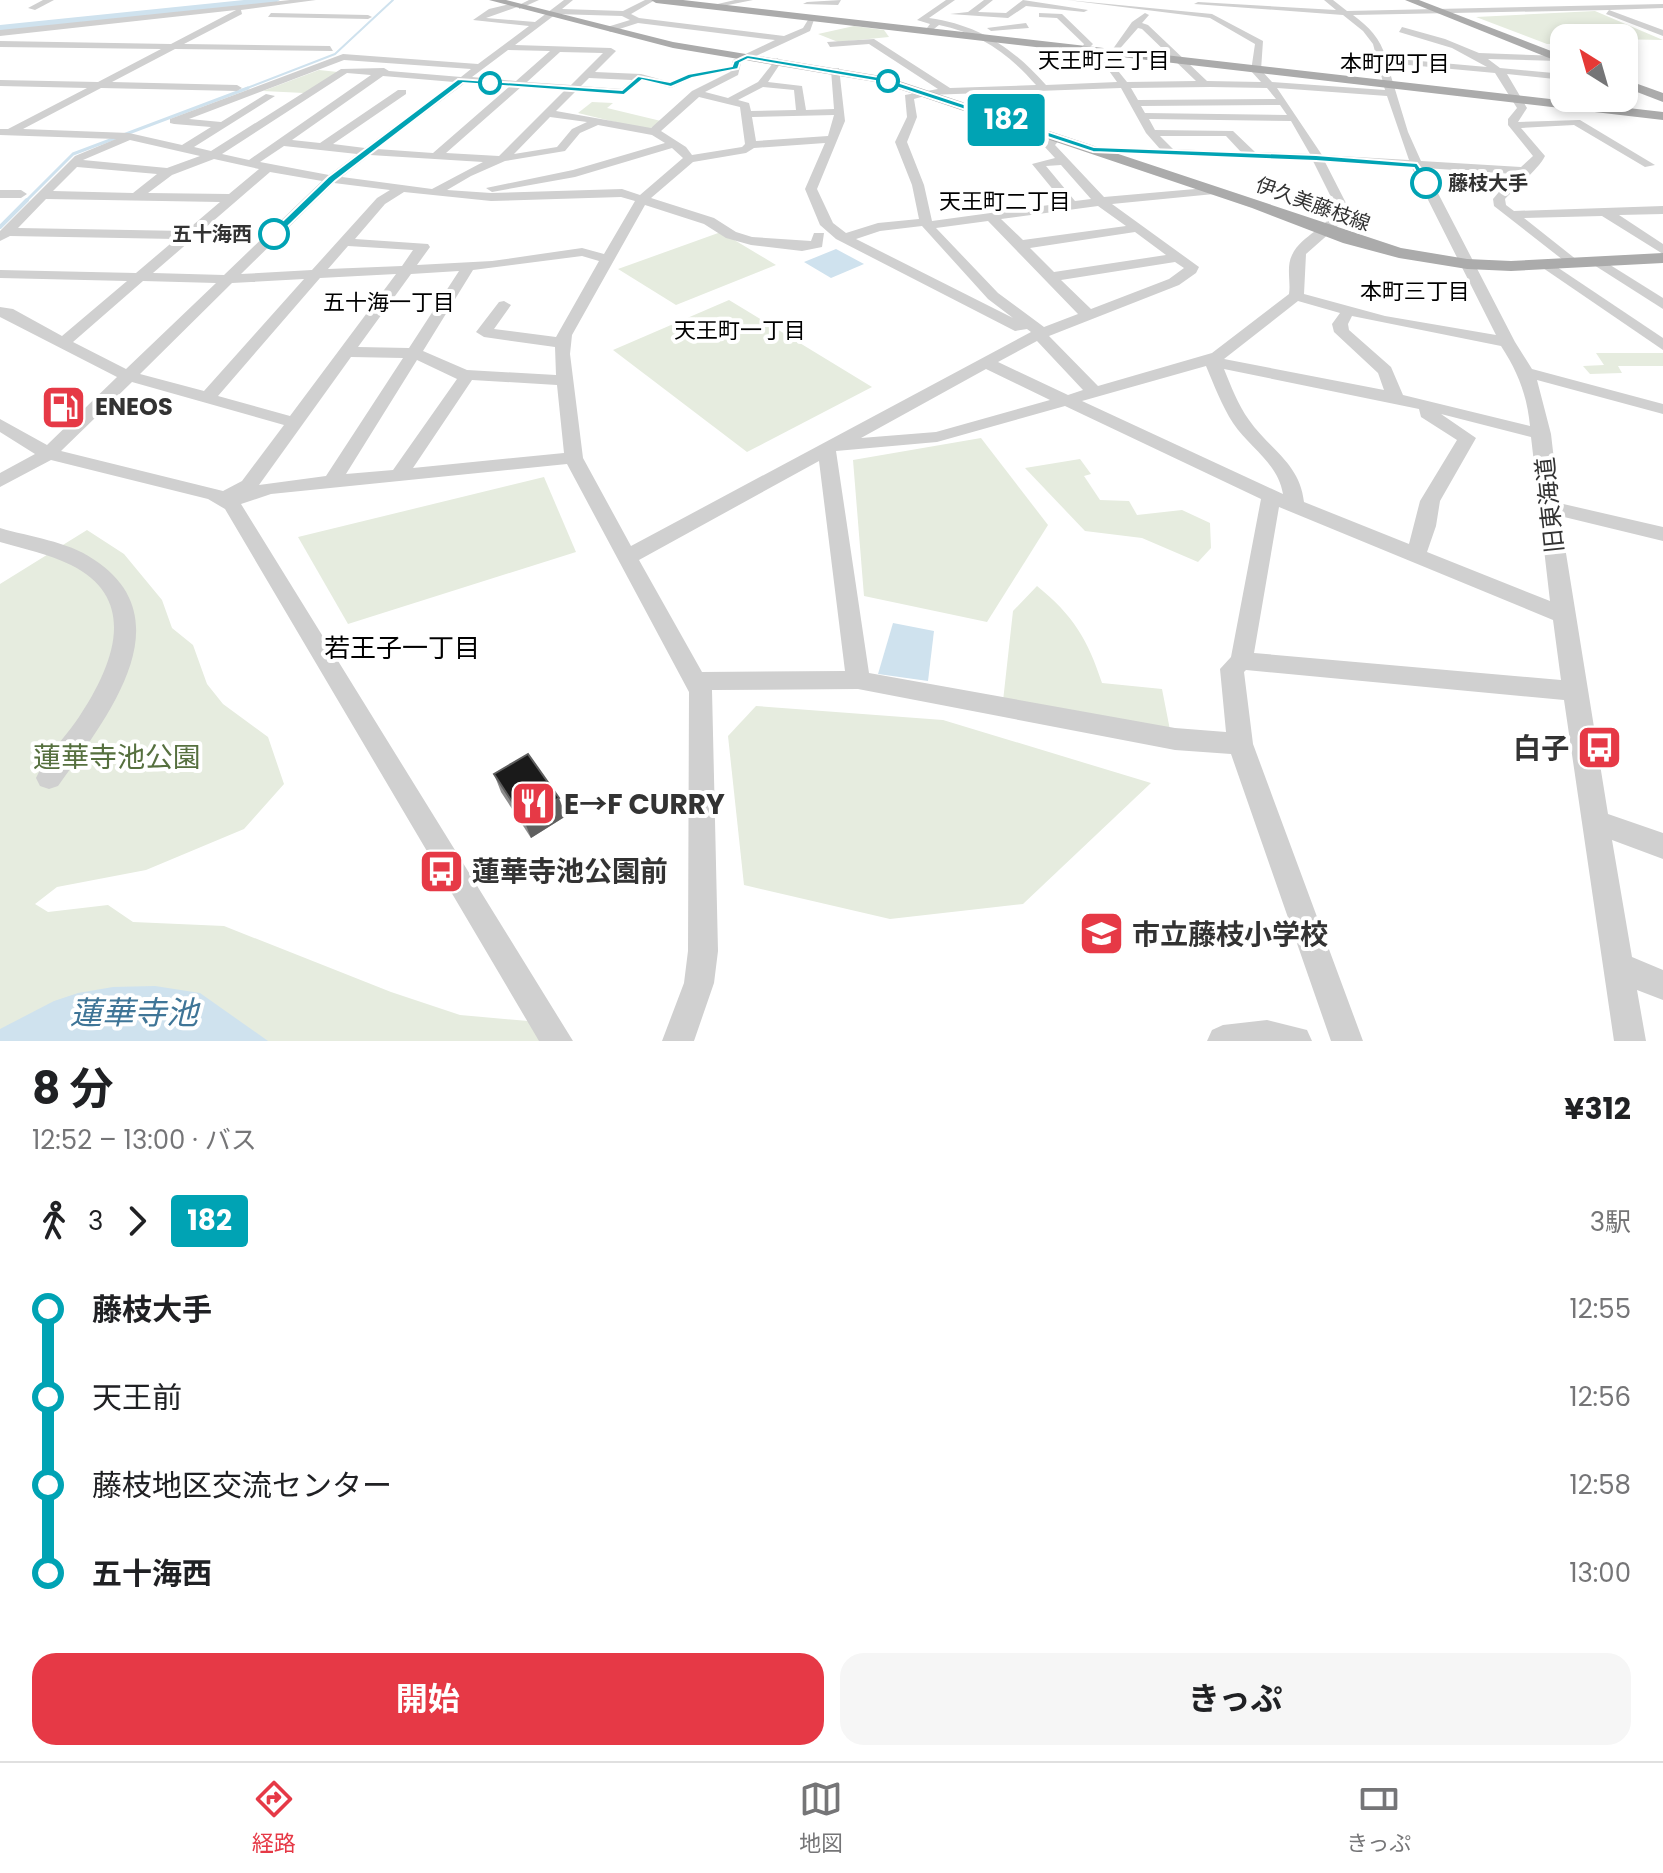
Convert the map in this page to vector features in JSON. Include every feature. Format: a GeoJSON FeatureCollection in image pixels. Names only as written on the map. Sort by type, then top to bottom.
{"type":"FeatureCollection","features":[{"type":"Feature","properties":{"kind":"main road","name":"伊久美藤枝線"},"geometry":{"type":"LineString","coordinates":[[494,0],[524,4],[584,23],[673,45],[750,73],[777,61],[883,80],[1373,246],[1467,264],[1548,265],[1663,258]]}},
{"type":"Feature","properties":{"kind":"main road"},"geometry":{"type":"LineString","coordinates":[[654,0],[932,26],[986,37],[1257,68],[1390,88],[1479,94],[1663,116]]}},
{"type":"Feature","properties":{"kind":"main road"},"geometry":{"type":"LineString","coordinates":[[1410,0],[1550,54]]}},
{"type":"Feature","properties":{"kind":"main road"},"geometry":{"type":"LineString","coordinates":[[1638,88],[1663,98]]}},
{"type":"Feature","properties":{"kind":"street"},"geometry":{"type":"LineString","coordinates":[[32,8],[50,0]]}},
{"type":"Feature","properties":{"kind":"street"},"geometry":{"type":"LineString","coordinates":[[0,33],[312,0]]}},
{"type":"Feature","properties":{"kind":"street"},"geometry":{"type":"LineString","coordinates":[[0,481],[48,454],[331,179],[434,94],[461,81],[569,0]]}},
{"type":"Feature","properties":{"kind":"street"},"geometry":{"type":"LineString","coordinates":[[584,23],[623,13],[654,0]]}},
{"type":"Feature","properties":{"kind":"street"},"geometry":{"type":"LineString","coordinates":[[713,6],[749,0]]}},
{"type":"Feature","properties":{"kind":"street"},"geometry":{"type":"LineString","coordinates":[[807,4],[838,3],[837,0]]}},
{"type":"Feature","properties":{"kind":"street"},"geometry":{"type":"LineString","coordinates":[[951,0],[921,20],[932,26],[1026,26]]}},
{"type":"Feature","properties":{"kind":"street"},"geometry":{"type":"LineString","coordinates":[[969,15],[989,0]]}},
{"type":"Feature","properties":{"kind":"street"},"geometry":{"type":"LineString","coordinates":[[1071,0],[1147,12]]}},
{"type":"Feature","properties":{"kind":"street"},"geometry":{"type":"LineString","coordinates":[[1168,151],[1151,133],[1108,53],[1157,0],[1347,13],[1663,6]]}},
{"type":"Feature","properties":{"kind":"street","name":"旧東海道"},"geometry":{"type":"LineString","coordinates":[[1328,0],[1366,29],[1381,57],[1417,165],[1507,342],[1526,372],[1542,434],[1574,691],[1630,1041]]}},
{"type":"Feature","properties":{"kind":"street"},"geometry":{"type":"LineString","coordinates":[[1579,0],[1663,33]]}},
{"type":"Feature","properties":{"kind":"street"},"geometry":{"type":"LineString","coordinates":[[830,448],[937,437],[1212,361],[1296,296],[1299,288],[1297,260],[1301,252],[1340,218],[1342,207],[1316,158],[1272,84],[1256,71],[1260,43],[1212,16],[1026,2],[1001,17],[934,12]]}},
{"type":"Feature","properties":{"kind":"street"},"geometry":{"type":"LineString","coordinates":[[524,4],[492,11],[477,20],[534,24]]}},
{"type":"Feature","properties":{"kind":"street"},"geometry":{"type":"LineString","coordinates":[[4,134],[249,7]]}},
{"type":"Feature","properties":{"kind":"street"},"geometry":{"type":"LineString","coordinates":[[1014,11],[1059,16],[1089,44],[1084,48]]}},
{"type":"Feature","properties":{"kind":"street"},"geometry":{"type":"LineString","coordinates":[[551,12],[623,13],[637,20],[790,37],[806,34],[826,40],[830,44],[841,112],[811,189],[827,225],[841,236],[1039,334]]}},
{"type":"Feature","properties":{"kind":"street"},"geometry":{"type":"LineString","coordinates":[[1390,30],[1414,27],[1416,20],[1403,12]]}},
{"type":"Feature","properties":{"kind":"street"},"geometry":{"type":"LineString","coordinates":[[235,15],[368,17]]}},
{"type":"Feature","properties":{"kind":"street"},"geometry":{"type":"LineString","coordinates":[[806,34],[811,17]]}},
{"type":"Feature","properties":{"kind":"street"},"geometry":{"type":"LineString","coordinates":[[0,24],[56,18]]}},
{"type":"Feature","properties":{"kind":"street"},"geometry":{"type":"LineString","coordinates":[[435,157],[563,49],[637,20]]}},
{"type":"Feature","properties":{"kind":"street"},"geometry":{"type":"LineString","coordinates":[[1135,24],[1145,27],[1206,85]]}},
{"type":"Feature","properties":{"kind":"street"},"geometry":{"type":"LineString","coordinates":[[0,54],[65,26]]}},
{"type":"Feature","properties":{"kind":"street"},"geometry":{"type":"LineString","coordinates":[[971,28],[1020,63],[1044,88]]}},
{"type":"Feature","properties":{"kind":"street"},"geometry":{"type":"LineString","coordinates":[[1366,29],[1378,29]]}},
{"type":"Feature","properties":{"kind":"street"},"geometry":{"type":"LineString","coordinates":[[1402,30],[1451,44],[1500,73],[1522,108],[1513,119],[1513,125],[1539,156],[1535,164],[1523,171],[1499,199],[1500,206],[1572,263]]}},
{"type":"Feature","properties":{"kind":"street"},"geometry":{"type":"LineString","coordinates":[[731,100],[750,73],[790,37]]}},
{"type":"Feature","properties":{"kind":"street"},"geometry":{"type":"LineString","coordinates":[[830,44],[871,41],[970,105],[966,107]]}},
{"type":"Feature","properties":{"kind":"street"},"geometry":{"type":"LineString","coordinates":[[0,44],[330,49]]}},
{"type":"Feature","properties":{"kind":"street"},"geometry":{"type":"LineString","coordinates":[[434,193],[467,173],[501,159],[611,51],[504,47]]}},
{"type":"Feature","properties":{"kind":"street"},"geometry":{"type":"LineString","coordinates":[[249,165],[379,74],[416,53]]}},
{"type":"Feature","properties":{"kind":"street"},"geometry":{"type":"LineString","coordinates":[[223,125],[174,121],[343,57],[479,67]]}},
{"type":"Feature","properties":{"kind":"street"},"geometry":{"type":"LineString","coordinates":[[1381,57],[1550,59]]}},
{"type":"Feature","properties":{"kind":"street"},"geometry":{"type":"LineString","coordinates":[[1381,57],[1500,73],[1550,76]]}},
{"type":"Feature","properties":{"kind":"street"},"geometry":{"type":"LineString","coordinates":[[655,132],[697,92],[777,61]]}},
{"type":"Feature","properties":{"kind":"street"},"geometry":{"type":"LineString","coordinates":[[318,68],[624,92],[641,77]]}},
{"type":"Feature","properties":{"kind":"street"},"geometry":{"type":"LineString","coordinates":[[135,197],[168,172],[213,155],[344,71]]}},
{"type":"Feature","properties":{"kind":"street"},"geometry":{"type":"LineString","coordinates":[[672,84],[690,76],[750,73],[799,88],[801,113]]}},
{"type":"Feature","properties":{"kind":"street"},"geometry":{"type":"LineString","coordinates":[[587,75],[641,77],[745,105],[751,145]]}},
{"type":"Feature","properties":{"kind":"street"},"geometry":{"type":"LineString","coordinates":[[1469,77],[1479,94]]}},
{"type":"Feature","properties":{"kind":"street"},"geometry":{"type":"LineString","coordinates":[[0,83],[237,88]]}},
{"type":"Feature","properties":{"kind":"street"},"geometry":{"type":"LineString","coordinates":[[1094,392],[1039,334],[993,296],[927,224],[918,185],[901,142],[912,117],[909,97],[922,92],[1125,86],[1272,84],[1390,88]]}},
{"type":"Feature","properties":{"kind":"street"},"geometry":{"type":"LineString","coordinates":[[359,88],[373,89]]}},
{"type":"Feature","properties":{"kind":"street"},"geometry":{"type":"LineString","coordinates":[[388,90],[415,93]]}},
{"type":"Feature","properties":{"kind":"street"},"geometry":{"type":"LineString","coordinates":[[323,146],[402,92]]}},
{"type":"Feature","properties":{"kind":"street"},"geometry":{"type":"LineString","coordinates":[[185,148],[272,94],[306,94]]}},
{"type":"Feature","properties":{"kind":"street"},"geometry":{"type":"LineString","coordinates":[[1135,103],[1282,102]]}},
{"type":"Feature","properties":{"kind":"street"},"geometry":{"type":"LineString","coordinates":[[747,114],[841,112]]}},
{"type":"Feature","properties":{"kind":"street"},"geometry":{"type":"LineString","coordinates":[[548,114],[573,114],[655,132],[688,154],[689,159]]}},
{"type":"Feature","properties":{"kind":"street"},"geometry":{"type":"LineString","coordinates":[[1143,116],[1292,118]]}},
{"type":"Feature","properties":{"kind":"street"},"geometry":{"type":"LineString","coordinates":[[268,119],[312,121]]}},
{"type":"Feature","properties":{"kind":"street"},"geometry":{"type":"LineString","coordinates":[[282,142],[435,157],[501,159],[561,149],[576,131],[598,121]]}},
{"type":"Feature","properties":{"kind":"street"},"geometry":{"type":"LineString","coordinates":[[1513,125],[1576,122],[1663,173]]}},
{"type":"Feature","properties":{"kind":"street"},"geometry":{"type":"LineString","coordinates":[[1151,133],[1229,133],[1251,155]]}},
{"type":"Feature","properties":{"kind":"street"},"geometry":{"type":"LineString","coordinates":[[4,134],[131,136],[249,165],[434,193],[622,193],[709,221],[731,235],[751,241],[802,247],[817,244],[819,236]]}},
{"type":"Feature","properties":{"kind":"street"},"geometry":{"type":"LineString","coordinates":[[4,236],[75,163],[89,152],[131,136]]}},
{"type":"Feature","properties":{"kind":"street"},"geometry":{"type":"LineString","coordinates":[[627,557],[1039,334],[1184,276],[1192,267],[1100,201],[1049,145],[1056,137]]}},
{"type":"Feature","properties":{"kind":"street"},"geometry":{"type":"LineString","coordinates":[[678,1041],[699,983],[703,951],[702,708],[698,681],[574,458],[563,380],[562,343],[642,199],[689,159],[746,150],[751,145],[832,139]]}},
{"type":"Feature","properties":{"kind":"street"},"geometry":{"type":"LineString","coordinates":[[465,195],[575,173],[673,144]]}},
{"type":"Feature","properties":{"kind":"street"},"geometry":{"type":"LineString","coordinates":[[1093,150],[1316,158],[1523,171]]}},
{"type":"Feature","properties":{"kind":"street"},"geometry":{"type":"LineString","coordinates":[[1063,161],[1038,164],[1072,205]]}},
{"type":"Feature","properties":{"kind":"street"},"geometry":{"type":"LineString","coordinates":[[75,163],[168,172]]}},
{"type":"Feature","properties":{"kind":"street"},"geometry":{"type":"LineString","coordinates":[[1649,165],[1663,164]]}},
{"type":"Feature","properties":{"kind":"street"},"geometry":{"type":"LineString","coordinates":[[63,343],[267,168]]}},
{"type":"Feature","properties":{"kind":"street"},"geometry":{"type":"LineString","coordinates":[[207,398],[381,201],[401,189]]}},
{"type":"Feature","properties":{"kind":"street"},"geometry":{"type":"LineString","coordinates":[[789,235],[841,236],[878,227],[1214,190]]}},
{"type":"Feature","properties":{"kind":"street"},"geometry":{"type":"LineString","coordinates":[[0,194],[21,194]]}},
{"type":"Feature","properties":{"kind":"street"},"geometry":{"type":"LineString","coordinates":[[43,195],[231,198]]}},
{"type":"Feature","properties":{"kind":"street"},"geometry":{"type":"LineString","coordinates":[[1513,215],[1663,210]]}},
{"type":"Feature","properties":{"kind":"street"},"geometry":{"type":"LineString","coordinates":[[1605,212],[1663,250]]}},
{"type":"Feature","properties":{"kind":"street"},"geometry":{"type":"LineString","coordinates":[[991,216],[1088,315]]}},
{"type":"Feature","properties":{"kind":"street"},"geometry":{"type":"LineString","coordinates":[[1019,245],[1137,228]]}},
{"type":"Feature","properties":{"kind":"street"},"geometry":{"type":"LineString","coordinates":[[4,236],[189,235]]}},
{"type":"Feature","properties":{"kind":"street"},"geometry":{"type":"LineString","coordinates":[[227,501],[249,485],[423,247],[346,242]]}},
{"type":"Feature","properties":{"kind":"street"},"geometry":{"type":"LineString","coordinates":[[0,274],[228,279],[469,266],[582,252],[608,259]]}},
{"type":"Feature","properties":{"kind":"street"},"geometry":{"type":"LineString","coordinates":[[1051,277],[1178,257]]}},
{"type":"Feature","properties":{"kind":"street"},"geometry":{"type":"LineString","coordinates":[[1599,262],[1663,305]]}},
{"type":"Feature","properties":{"kind":"street"},"geometry":{"type":"LineString","coordinates":[[1548,265],[1663,345]]}},
{"type":"Feature","properties":{"kind":"street"},"geometry":{"type":"LineString","coordinates":[[332,482],[469,266]]}},
{"type":"Feature","properties":{"kind":"street"},"geometry":{"type":"LineString","coordinates":[[1296,296],[1438,331],[1507,342]]}},
{"type":"Feature","properties":{"kind":"street"},"geometry":{"type":"LineString","coordinates":[[504,305],[484,332],[562,343]]}},
{"type":"Feature","properties":{"kind":"street"},"geometry":{"type":"LineString","coordinates":[[1348,311],[1340,324],[1342,332],[1385,371],[1396,398]]}},
{"type":"Feature","properties":{"kind":"street"},"geometry":{"type":"LineString","coordinates":[[0,312],[8,312],[113,371],[296,423]]}},
{"type":"Feature","properties":{"kind":"street"},"geometry":{"type":"LineString","coordinates":[[1644,332],[1663,331]]}},
{"type":"Feature","properties":{"kind":"street"},"geometry":{"type":"LineString","coordinates":[[347,352],[414,353],[464,375],[563,380]]}},
{"type":"Feature","properties":{"kind":"street"},"geometry":{"type":"LineString","coordinates":[[1212,361],[1429,405],[1542,434]]}},
{"type":"Feature","properties":{"kind":"street"},"geometry":{"type":"LineString","coordinates":[[1212,361],[1242,423],[1290,475],[1295,489],[1282,501],[1262,552],[1243,638],[1242,661]]}},
{"type":"Feature","properties":{"kind":"street"},"geometry":{"type":"LineString","coordinates":[[984,362],[1282,501],[1563,615]]}},
{"type":"Feature","properties":{"kind":"street"},"geometry":{"type":"LineString","coordinates":[[1526,372],[1663,409]]}},
{"type":"Feature","properties":{"kind":"street"},"geometry":{"type":"LineString","coordinates":[[399,475],[465,379],[464,375]]}},
{"type":"Feature","properties":{"kind":"street"},"geometry":{"type":"LineString","coordinates":[[1415,556],[1426,526],[1430,501],[1467,438],[1427,413],[1429,405]]}},
{"type":"Feature","properties":{"kind":"street"},"geometry":{"type":"LineString","coordinates":[[1,427],[48,454],[227,501],[269,488],[574,458]]}},
{"type":"Feature","properties":{"kind":"street"},"geometry":{"type":"LineString","coordinates":[[830,448],[858,680]]}},
{"type":"Feature","properties":{"kind":"street"},"geometry":{"type":"LineString","coordinates":[[227,501],[242,518],[557,1041]]}},
{"type":"Feature","properties":{"kind":"street"},"geometry":{"type":"LineString","coordinates":[[1550,507],[1663,534]]}},
{"type":"Feature","properties":{"kind":"street"},"geometry":{"type":"LineString","coordinates":[[0,535],[87,564],[107,581],[121,600],[127,628],[123,660],[109,693],[49,778]]}},
{"type":"Feature","properties":{"kind":"street"},"geometry":{"type":"LineString","coordinates":[[1347,1041],[1240,744],[1232,669],[1242,661],[1574,691]]}},
{"type":"Feature","properties":{"kind":"street"},"geometry":{"type":"LineString","coordinates":[[698,681],[858,680],[1175,739],[1240,744]]}},
{"type":"Feature","properties":{"kind":"street"},"geometry":{"type":"LineString","coordinates":[[1595,822],[1663,846]]}},
{"type":"Feature","properties":{"kind":"street"},"geometry":{"type":"LineString","coordinates":[[1618,967],[1663,985]]}},
{"type":"Feature","properties":{"kind":"street"},"geometry":{"type":"LineString","coordinates":[[1223,1041],[1267,1036],[1296,1041]]}},
{"type":"Feature","properties":{"kind":"green space"},"geometry":{"type":"Polygon","coordinates":[[[1595,11],[1625,24],[1550,24],[1550,44],[1547,44],[1476,17],[1595,11]]]}},
{"type":"Feature","properties":{"kind":"green space"},"geometry":{"type":"Polygon","coordinates":[[[854,26],[884,30],[889,37],[838,42],[818,34],[854,26]]]}},
{"type":"Feature","properties":{"kind":"green space"},"geometry":{"type":"Polygon","coordinates":[[[1638,29],[1663,40],[1638,39],[1638,29]]]}},
{"type":"Feature","properties":{"kind":"green space"},"geometry":{"type":"Polygon","coordinates":[[[319,70],[338,72],[304,93],[263,91],[319,70]]]}},
{"type":"Feature","properties":{"kind":"green space"},"geometry":{"type":"Polygon","coordinates":[[[592,102],[613,103],[607,108],[661,121],[648,130],[578,113],[592,102]]]}},
{"type":"Feature","properties":{"kind":"green space"},"geometry":{"type":"Polygon","coordinates":[[[721,232],[776,265],[676,305],[618,269],[721,232]]]}},
{"type":"Feature","properties":{"kind":"green space"},"geometry":{"type":"Polygon","coordinates":[[[729,300],[872,387],[747,452],[613,350],[729,300]]]}},
{"type":"Feature","properties":{"kind":"green space"},"geometry":{"type":"Polygon","coordinates":[[[1596,353],[1663,353],[1663,366],[1618,366],[1622,373],[1590,374],[1583,366],[1604,365],[1596,353]]]}},
{"type":"Feature","properties":{"kind":"green space"},"geometry":{"type":"Polygon","coordinates":[[[981,438],[1048,525],[987,622],[864,596],[853,460],[981,438]]]}},
{"type":"Feature","properties":{"kind":"green space"},"geometry":{"type":"Polygon","coordinates":[[[1080,459],[1091,474],[1084,476],[1100,500],[1129,501],[1137,515],[1182,510],[1210,523],[1211,548],[1198,562],[1142,538],[1085,531],[1025,468],[1080,459]]]}},
{"type":"Feature","properties":{"kind":"green space"},"geometry":{"type":"Polygon","coordinates":[[[544,477],[576,552],[348,624],[298,537],[544,477]]]}},
{"type":"Feature","properties":{"kind":"green space","name":"蓮華寺池公園"},"geometry":{"type":"Polygon","coordinates":[[[87,530],[124,554],[162,600],[172,628],[193,645],[207,684],[223,704],[268,737],[284,784],[244,829],[146,870],[57,887],[35,904],[48,912],[108,905],[133,922],[224,926],[391,992],[460,1015],[528,1021],[540,1041],[0,1041],[0,584],[87,530]]]}},
{"type":"Feature","properties":{"kind":"green space"},"geometry":{"type":"Polygon","coordinates":[[[1037,586],[1078,629],[1102,683],[1162,689],[1170,730],[1003,701],[1013,611],[1037,586]]]}},
{"type":"Feature","properties":{"kind":"green space"},"geometry":{"type":"Polygon","coordinates":[[[756,706],[943,720],[1151,783],[1023,904],[890,919],[744,885],[728,736],[756,706]]]}},
{"type":"Feature","properties":{"kind":"water"},"geometry":{"type":"Polygon","coordinates":[[[836,249],[864,264],[831,278],[804,262],[836,249]]]}},
{"type":"Feature","properties":{"kind":"water"},"geometry":{"type":"Polygon","coordinates":[[[893,623],[934,631],[928,681],[878,674],[893,623]]]}},
{"type":"Feature","properties":{"kind":"water","name":"蓮華寺池"},"geometry":{"type":"Polygon","coordinates":[[[155,986],[200,993],[268,1041],[0,1041],[0,1029],[54,1001],[113,987],[155,986]]]}},
{"type":"Feature","properties":{"kind":"building"},"geometry":{"type":"Polygon","coordinates":[[[528,754],[559,798],[524,820],[494,774],[528,754]]]}},
{"type":"Feature","properties":{"kind":"waterway"},"geometry":{"type":"LineString","coordinates":[[0,29],[275,0]]}},
{"type":"Feature","properties":{"kind":"waterway"},"geometry":{"type":"LineString","coordinates":[[242,90],[335,54],[393,0]]}},
{"type":"Feature","properties":{"kind":"waterway"},"geometry":{"type":"LineString","coordinates":[[0,227],[73,154],[248,88]]}},
{"type":"Feature","properties":{"kind":"bus line","name":"182"},"geometry":{"type":"LineString","coordinates":[[274,234],[331,179],[461,81],[624,92],[641,77],[671,85],[690,76],[735,67],[736,62],[747,57],[883,80],[1093,150],[1110,148],[1417,165],[1426,183]]}},
{"type":"Feature","properties":{"kind":"place","name":"藤枝大手"},"geometry":{"type":"Point","coordinates":[1426,183]}},
{"type":"Feature","properties":{"kind":"place","name":"五十海西"},"geometry":{"type":"Point","coordinates":[274,234]}},
{"type":"Feature","properties":{"kind":"place","name":"ENEOS"},"geometry":{"type":"Point","coordinates":[64,407]}},
{"type":"Feature","properties":{"kind":"place","name":"白子"},"geometry":{"type":"Point","coordinates":[1600,748]}},
{"type":"Feature","properties":{"kind":"place","name":"E→F CURRY"},"geometry":{"type":"Point","coordinates":[533,804]}},
{"type":"Feature","properties":{"kind":"place","name":"蓮華寺池公園前"},"geometry":{"type":"Point","coordinates":[441,871]}},
{"type":"Feature","properties":{"kind":"place","name":"市立藤枝小学校"},"geometry":{"type":"Point","coordinates":[1101,934]}},
{"type":"Feature","properties":{"kind":"district","name":"天王町三丁目"},"geometry":{"type":"Point","coordinates":[1104,60]}},
{"type":"Feature","properties":{"kind":"district","name":"本町四丁目"},"geometry":{"type":"Point","coordinates":[1395,63]}},
{"type":"Feature","properties":{"kind":"district","name":"天王町二丁目"},"geometry":{"type":"Point","coordinates":[1005,201]}},
{"type":"Feature","properties":{"kind":"district","name":"本町三丁目"},"geometry":{"type":"Point","coordinates":[1415,291]}},
{"type":"Feature","properties":{"kind":"district","name":"五十海一丁目"},"geometry":{"type":"Point","coordinates":[389,302]}},
{"type":"Feature","properties":{"kind":"district","name":"天王町一丁目"},"geometry":{"type":"Point","coordinates":[740,330]}},
{"type":"Feature","properties":{"kind":"district","name":"若王子一丁目"},"geometry":{"type":"Point","coordinates":[402,648]}}]}
